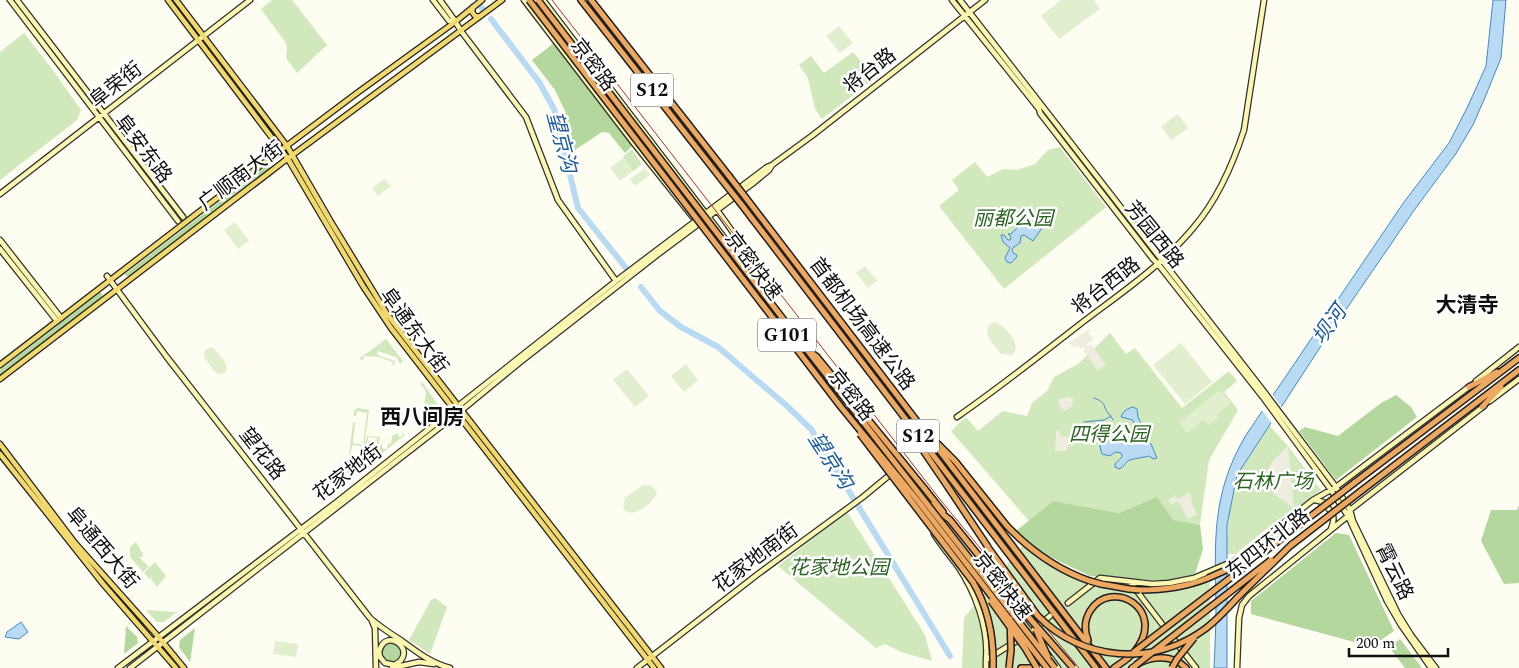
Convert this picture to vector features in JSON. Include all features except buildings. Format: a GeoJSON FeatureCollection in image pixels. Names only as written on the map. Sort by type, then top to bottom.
{"type":"FeatureCollection","features":[{"type":"Feature","properties":{"kind":"highway","name":"京密快速"},"geometry":{"type":"LineString","coordinates":[[529,0],[841,407],[918,501],[1049,668]]}},
{"type":"Feature","properties":{"kind":"highway","name":"京密快速"},"geometry":{"type":"LineString","coordinates":[[538,0],[1055,668]]}},
{"type":"Feature","properties":{"kind":"highway","name":"首都机场高速公路"},"geometry":{"type":"LineString","coordinates":[[582,0],[1096,668]]}},
{"type":"Feature","properties":{"kind":"highway","name":"首都机场高速公路"},"geometry":{"type":"LineString","coordinates":[[591,0],[746,198],[1106,668]]}},
{"type":"Feature","properties":{"kind":"highway"},"geometry":{"type":"LineString","coordinates":[[807,350],[817,357],[1025,613],[1044,646],[1049,668]]}},
{"type":"Feature","properties":{"kind":"highway","name":"东四环北路"},"geometry":{"type":"LineString","coordinates":[[1112,668],[1519,358]]}},
{"type":"Feature","properties":{"kind":"highway"},"geometry":{"type":"LineString","coordinates":[[1469,387],[1512,364]]}},
{"type":"Feature","properties":{"kind":"highway","name":"东四环北路"},"geometry":{"type":"LineString","coordinates":[[1134,666],[1519,370]]}},
{"type":"Feature","properties":{"kind":"highway"},"geometry":{"type":"LineString","coordinates":[[1482,407],[1512,376]]}},
{"type":"Feature","properties":{"kind":"highway"},"geometry":{"type":"LineString","coordinates":[[884,392],[987,546],[1045,623],[1063,636],[1084,647],[1111,654],[1155,652],[1176,646],[1200,632]]}},
{"type":"Feature","properties":{"kind":"highway"},"geometry":{"type":"LineString","coordinates":[[841,407],[866,443],[980,593],[991,630],[993,668]]}},
{"type":"Feature","properties":{"kind":"highway"},"geometry":{"type":"LineString","coordinates":[[922,428],[955,461],[1016,536],[1055,564],[1090,581],[1140,590],[1174,588],[1195,583],[1208,575],[1233,568],[1276,544]]}},
{"type":"Feature","properties":{"kind":"highway"},"geometry":{"type":"LineString","coordinates":[[931,505],[950,520]]}},
{"type":"Feature","properties":{"kind":"highway"},"geometry":{"type":"LineString","coordinates":[[1172,668],[1181,653],[1200,632],[1292,544]]}},
{"type":"Feature","properties":{"kind":"highway"},"geometry":{"type":"LineString","coordinates":[[987,546],[1001,576],[1008,607],[1011,650],[1009,668]]}},
{"type":"Feature","properties":{"kind":"highway"},"geometry":{"type":"LineString","coordinates":[[984,587],[988,597],[1025,648],[1036,668],[1021,668]]}},
{"type":"Feature","properties":{"kind":"highway"},"geometry":{"type":"LineString","coordinates":[[1093,650],[1085,632],[1085,623],[1092,608],[1100,601],[1114,596],[1131,601],[1140,609],[1143,615],[1146,627],[1145,634],[1134,652]]}},
{"type":"Feature","properties":{"kind":"highway"},"geometry":{"type":"LineString","coordinates":[[1025,613],[1073,668]]}},
{"type":"Feature","properties":{"kind":"highway"},"geometry":{"type":"LineString","coordinates":[[1134,666],[1159,657],[1173,659],[1186,668]]}},
{"type":"Feature","properties":{"kind":"main road","name":"阜安东路"},"geometry":{"type":"LineString","coordinates":[[10,0],[178,221]]}},
{"type":"Feature","properties":{"kind":"main road","name":"阜安东路"},"geometry":{"type":"LineString","coordinates":[[17,0],[183,217]]}},
{"type":"Feature","properties":{"kind":"main road","name":"阜通东大街"},"geometry":{"type":"LineString","coordinates":[[168,0],[288,159],[376,308],[455,412],[650,658],[661,668]]}},
{"type":"Feature","properties":{"kind":"main road","name":"阜通东大街"},"geometry":{"type":"LineString","coordinates":[[176,0],[287,146],[383,308],[650,658],[654,668]]}},
{"type":"Feature","properties":{"kind":"main road","name":"阜荣街"},"geometry":{"type":"LineString","coordinates":[[0,194],[250,0]]}},
{"type":"Feature","properties":{"kind":"main road"},"geometry":{"type":"LineString","coordinates":[[433,0],[449,21],[455,22]]}},
{"type":"Feature","properties":{"kind":"main road"},"geometry":{"type":"LineString","coordinates":[[440,0],[461,32],[526,117],[558,200],[616,281]]}},
{"type":"Feature","properties":{"kind":"main road","name":"广顺南大街"},"geometry":{"type":"LineString","coordinates":[[0,365],[96,292],[109,278],[125,269],[206,203],[263,164],[482,0]]}},
{"type":"Feature","properties":{"kind":"main road","name":"广顺南大街"},"geometry":{"type":"LineString","coordinates":[[0,379],[270,172],[502,0]]}},
{"type":"Feature","properties":{"kind":"main road","name":"京密路"},"geometry":{"type":"LineString","coordinates":[[524,0],[632,142],[904,486],[1043,668]]}},
{"type":"Feature","properties":{"kind":"main road","name":"京密路"},"geometry":{"type":"LineString","coordinates":[[543,0],[828,376],[1058,668]]}},
{"type":"Feature","properties":{"kind":"main road","name":"芳园西路"},"geometry":{"type":"LineString","coordinates":[[952,0],[1039,109],[1040,113],[1153,259],[1160,263]]}},
{"type":"Feature","properties":{"kind":"main road","name":"芳园西路"},"geometry":{"type":"LineString","coordinates":[[960,0],[1334,488]]}},
{"type":"Feature","properties":{"kind":"main road","name":"将台路"},"geometry":{"type":"LineString","coordinates":[[707,215],[986,0]]}},
{"type":"Feature","properties":{"kind":"main road","name":"将台西路"},"geometry":{"type":"LineString","coordinates":[[957,417],[1160,263],[1194,228],[1210,206],[1226,175],[1244,130],[1264,0]]}},
{"type":"Feature","properties":{"kind":"main road"},"geometry":{"type":"LineString","coordinates":[[473,7],[472,12],[475,16],[480,17]]}},
{"type":"Feature","properties":{"kind":"main road"},"geometry":{"type":"LineString","coordinates":[[436,36],[440,37],[442,44]]}},
{"type":"Feature","properties":{"kind":"main road"},"geometry":{"type":"LineString","coordinates":[[263,164],[270,164],[272,167],[270,172]]}},
{"type":"Feature","properties":{"kind":"main road","name":"将台路"},"geometry":{"type":"LineString","coordinates":[[707,215],[717,210],[769,170],[772,165]]}},
{"type":"Feature","properties":{"kind":"main road"},"geometry":{"type":"LineString","coordinates":[[173,214],[178,210]]}},
{"type":"Feature","properties":{"kind":"main road"},"geometry":{"type":"LineString","coordinates":[[717,210],[742,245],[744,263]]}},
{"type":"Feature","properties":{"kind":"main road"},"geometry":{"type":"LineString","coordinates":[[697,223],[707,215]]}},
{"type":"Feature","properties":{"kind":"main road","name":"花家地街"},"geometry":{"type":"LineString","coordinates":[[130,668],[338,500],[455,412],[616,281],[697,223]]}},
{"type":"Feature","properties":{"kind":"main road","name":"花家地街"},"geometry":{"type":"LineString","coordinates":[[460,408],[697,223]]}},
{"type":"Feature","properties":{"kind":"main road"},"geometry":{"type":"LineString","coordinates":[[0,240],[59,320]]}},
{"type":"Feature","properties":{"kind":"main road"},"geometry":{"type":"LineString","coordinates":[[0,249],[59,320]]}},
{"type":"Feature","properties":{"kind":"main road"},"geometry":{"type":"LineString","coordinates":[[125,269],[123,275],[126,279],[132,278]]}},
{"type":"Feature","properties":{"kind":"main road","name":"望花路"},"geometry":{"type":"LineString","coordinates":[[109,278],[166,356],[370,618],[400,642]]}},
{"type":"Feature","properties":{"kind":"main road"},"geometry":{"type":"LineString","coordinates":[[96,292],[103,292],[105,295],[102,301]]}},
{"type":"Feature","properties":{"kind":"main road","name":"东四环北路"},"geometry":{"type":"LineString","coordinates":[[1068,603],[1100,578],[1152,584],[1169,583],[1208,575],[1250,552],[1312,500],[1334,488],[1469,387],[1519,347]]}},
{"type":"Feature","properties":{"kind":"main road"},"geometry":{"type":"LineString","coordinates":[[1348,516],[1350,510],[1519,380]]}},
{"type":"Feature","properties":{"kind":"main road","name":"阜通西大街"},"geometry":{"type":"LineString","coordinates":[[0,444],[75,543],[159,637],[184,668]]}},
{"type":"Feature","properties":{"kind":"main road","name":"阜通西大街"},"geometry":{"type":"LineString","coordinates":[[0,454],[104,585],[176,668]]}},
{"type":"Feature","properties":{"kind":"main road","name":"花家地南街"},"geometry":{"type":"LineString","coordinates":[[637,668],[893,472]]}},
{"type":"Feature","properties":{"kind":"main road"},"geometry":{"type":"LineString","coordinates":[[904,486],[930,528],[958,566],[969,588],[983,624],[986,640],[986,668]]}},
{"type":"Feature","properties":{"kind":"main road","name":"霄云路"},"geometry":{"type":"LineString","coordinates":[[1334,488],[1350,510],[1353,521],[1398,614],[1436,668]]}},
{"type":"Feature","properties":{"kind":"main road","name":"霄云路"},"geometry":{"type":"LineString","coordinates":[[1334,488],[1390,606],[1404,630],[1431,668]]}},
{"type":"Feature","properties":{"kind":"main road"},"geometry":{"type":"LineString","coordinates":[[1312,500],[1322,502],[1334,517],[1335,521],[1331,530]]}},
{"type":"Feature","properties":{"kind":"main road","name":"东四环北路"},"geometry":{"type":"LineString","coordinates":[[1237,668],[1239,618],[1242,606],[1249,596],[1348,516]]}},
{"type":"Feature","properties":{"kind":"main road","name":"花家地街"},"geometry":{"type":"LineString","coordinates":[[118,668],[302,530]]}},
{"type":"Feature","properties":{"kind":"main road"},"geometry":{"type":"LineString","coordinates":[[1130,582],[1162,624]]}},
{"type":"Feature","properties":{"kind":"main road"},"geometry":{"type":"LineString","coordinates":[[1034,629],[1050,616]]}},
{"type":"Feature","properties":{"kind":"main road"},"geometry":{"type":"LineString","coordinates":[[370,618],[375,628],[376,668]]}},
{"type":"Feature","properties":{"kind":"main road"},"geometry":{"type":"LineString","coordinates":[[376,662],[381,645],[388,640],[392,640],[408,646],[437,665]]}},
{"type":"Feature","properties":{"kind":"main road"},"geometry":{"type":"LineString","coordinates":[[986,660],[1018,640]]}},
{"type":"Feature","properties":{"kind":"main road"},"geometry":{"type":"LineString","coordinates":[[1175,641],[1196,668]]}},
{"type":"Feature","properties":{"kind":"main road"},"geometry":{"type":"LineString","coordinates":[[391,666],[400,662],[402,658],[404,650],[400,642]]}},
{"type":"Feature","properties":{"kind":"main road"},"geometry":{"type":"LineString","coordinates":[[376,646],[382,660],[391,666],[402,666],[418,662],[450,668]]}},
{"type":"Feature","properties":{"kind":"green space"},"geometry":{"type":"Polygon","coordinates":[[[272,0],[292,0],[327,45],[297,73],[286,58],[286,43],[261,9],[272,0]]]}},
{"type":"Feature","properties":{"kind":"green space"},"geometry":{"type":"Polygon","coordinates":[[[1061,0],[1094,0],[1100,9],[1059,39],[1041,16],[1061,0]]]}},
{"type":"Feature","properties":{"kind":"green space"},"geometry":{"type":"Polygon","coordinates":[[[839,26],[853,43],[840,53],[826,36],[839,26]]]}},
{"type":"Feature","properties":{"kind":"green space"},"geometry":{"type":"Polygon","coordinates":[[[24,33],[81,110],[77,120],[0,180],[0,52],[24,33]]]}},
{"type":"Feature","properties":{"kind":"green space"},"geometry":{"type":"Polygon","coordinates":[[[558,40],[635,143],[625,153],[609,133],[602,132],[575,150],[565,111],[555,90],[532,60],[558,40]]]}},
{"type":"Feature","properties":{"kind":"green space"},"geometry":{"type":"Polygon","coordinates":[[[853,52],[875,78],[822,119],[815,109],[808,78],[799,65],[811,56],[824,73],[853,52]]]}},
{"type":"Feature","properties":{"kind":"green space"},"geometry":{"type":"Polygon","coordinates":[[[1178,114],[1188,128],[1171,140],[1161,126],[1178,114]]]}},
{"type":"Feature","properties":{"kind":"green space","name":"丽都公园"},"geometry":{"type":"Polygon","coordinates":[[[1060,147],[1106,207],[1004,289],[939,206],[959,190],[952,180],[975,162],[987,177],[1003,169],[1017,170],[1035,164],[1048,150],[1060,147]]]}},
{"type":"Feature","properties":{"kind":"green space"},"geometry":{"type":"Polygon","coordinates":[[[632,149],[642,164],[633,171],[623,157],[632,149]]]}},
{"type":"Feature","properties":{"kind":"green space"},"geometry":{"type":"Polygon","coordinates":[[[623,158],[633,171],[620,181],[610,168],[623,158]]]}},
{"type":"Feature","properties":{"kind":"green space"},"geometry":{"type":"Polygon","coordinates":[[[267,165],[270,169],[129,277],[125,275],[125,274],[267,165]]]}},
{"type":"Feature","properties":{"kind":"green space"},"geometry":{"type":"Polygon","coordinates":[[[645,168],[650,175],[635,186],[630,179],[645,168]]]}},
{"type":"Feature","properties":{"kind":"green space"},"geometry":{"type":"Polygon","coordinates":[[[384,179],[391,186],[378,196],[372,188],[384,179]]]}},
{"type":"Feature","properties":{"kind":"green space"},"geometry":{"type":"Polygon","coordinates":[[[235,222],[249,241],[238,249],[224,230],[235,222]]]}},
{"type":"Feature","properties":{"kind":"green space"},"geometry":{"type":"Polygon","coordinates":[[[865,266],[877,281],[868,288],[856,273],[865,266]]]}},
{"type":"Feature","properties":{"kind":"green space"},"geometry":{"type":"Polygon","coordinates":[[[99,293],[102,293],[102,297],[0,376],[0,370],[99,293]]]}},
{"type":"Feature","properties":{"kind":"green space"},"geometry":{"type":"Polygon","coordinates":[[[994,322],[1003,327],[1012,336],[1016,346],[1012,355],[1001,354],[991,342],[987,329],[994,322]]]}},
{"type":"Feature","properties":{"kind":"green space","name":"四得公园"},"geometry":{"type":"Polygon","coordinates":[[[1110,333],[1126,354],[1135,348],[1182,408],[1229,371],[1237,381],[1224,392],[1238,410],[1209,460],[1200,525],[1173,521],[1157,498],[1119,513],[1053,501],[1029,521],[951,431],[966,417],[978,431],[1003,411],[1027,416],[1032,403],[1047,391],[1054,377],[1078,364],[1110,333]]]}},
{"type":"Feature","properties":{"kind":"green space"},"geometry":{"type":"Polygon","coordinates":[[[386,339],[403,361],[400,364],[396,357],[378,351],[377,355],[395,361],[395,364],[392,365],[393,362],[379,357],[364,356],[363,360],[359,359],[386,339]]]}},
{"type":"Feature","properties":{"kind":"green space"},"geometry":{"type":"Polygon","coordinates":[[[1181,343],[1212,382],[1185,404],[1153,365],[1181,343]]]}},
{"type":"Feature","properties":{"kind":"green space"},"geometry":{"type":"Polygon","coordinates":[[[211,347],[224,360],[227,370],[224,373],[220,374],[214,371],[204,357],[205,350],[211,347]]]}},
{"type":"Feature","properties":{"kind":"green space"},"geometry":{"type":"Polygon","coordinates":[[[686,364],[698,380],[684,392],[671,376],[686,364]]]}},
{"type":"Feature","properties":{"kind":"green space"},"geometry":{"type":"Polygon","coordinates":[[[627,369],[649,396],[635,407],[613,380],[627,369]]]}},
{"type":"Feature","properties":{"kind":"green space"},"geometry":{"type":"Polygon","coordinates":[[[422,382],[439,406],[437,413],[423,424],[426,391],[420,384],[422,382]]]}},
{"type":"Feature","properties":{"kind":"green space"},"geometry":{"type":"Polygon","coordinates":[[[1220,390],[1231,403],[1217,414],[1219,418],[1209,425],[1204,420],[1187,433],[1179,423],[1220,390]]]}},
{"type":"Feature","properties":{"kind":"green space"},"geometry":{"type":"Polygon","coordinates":[[[1396,395],[1411,407],[1417,417],[1336,480],[1299,431],[1305,427],[1338,436],[1381,403],[1396,395]]]}},
{"type":"Feature","properties":{"kind":"green space"},"geometry":{"type":"Polygon","coordinates":[[[357,408],[369,410],[364,446],[367,436],[380,437],[379,443],[376,445],[377,438],[368,437],[366,452],[361,457],[362,446],[352,445],[348,473],[353,422],[355,423],[353,443],[363,445],[367,413],[357,411],[356,416],[354,416],[354,410],[357,408]]]}},
{"type":"Feature","properties":{"kind":"green space","name":"石林广场"},"geometry":{"type":"Polygon","coordinates":[[[1267,423],[1288,446],[1321,490],[1266,529],[1236,554],[1227,554],[1229,513],[1232,496],[1248,455],[1267,423]]]}},
{"type":"Feature","properties":{"kind":"green space"},"geometry":{"type":"Polygon","coordinates":[[[398,433],[398,436],[402,437],[404,433],[404,436],[370,463],[358,471],[360,461],[366,456],[365,462],[369,463],[370,458],[374,458],[376,449],[382,444],[382,448],[387,449],[388,444],[391,444],[392,436],[398,433]]]}},
{"type":"Feature","properties":{"kind":"green space"},"geometry":{"type":"Polygon","coordinates":[[[643,485],[655,488],[657,492],[652,501],[637,512],[627,511],[623,508],[625,498],[643,485]]]}},
{"type":"Feature","properties":{"kind":"green space"},"geometry":{"type":"Polygon","coordinates":[[[1157,497],[1173,520],[1200,525],[1203,549],[1195,574],[1166,581],[1090,576],[1044,554],[1016,531],[1053,501],[1119,513],[1157,497]]]}},
{"type":"Feature","properties":{"kind":"green space"},"geometry":{"type":"Polygon","coordinates":[[[1519,505],[1519,583],[1504,584],[1481,541],[1491,510],[1517,510],[1519,505]]]}},
{"type":"Feature","properties":{"kind":"green space","name":"花家地公园"},"geometry":{"type":"Polygon","coordinates":[[[847,512],[925,635],[932,661],[901,652],[885,644],[876,648],[778,566],[847,512]]]}},
{"type":"Feature","properties":{"kind":"green space"},"geometry":{"type":"Polygon","coordinates":[[[1336,533],[1349,535],[1394,631],[1381,640],[1358,643],[1251,614],[1251,601],[1336,533]]]}},
{"type":"Feature","properties":{"kind":"green space"},"geometry":{"type":"Polygon","coordinates":[[[136,542],[143,554],[142,558],[138,556],[149,567],[143,572],[130,557],[130,547],[136,542]]]}},
{"type":"Feature","properties":{"kind":"green space"},"geometry":{"type":"Polygon","coordinates":[[[1022,546],[1086,583],[1143,593],[1172,591],[1210,582],[1210,668],[962,668],[964,618],[1022,546]]]}},
{"type":"Feature","properties":{"kind":"green space"},"geometry":{"type":"Polygon","coordinates":[[[155,562],[166,576],[157,587],[151,579],[152,574],[150,579],[144,573],[155,562]]]}},
{"type":"Feature","properties":{"kind":"green space"},"geometry":{"type":"Polygon","coordinates":[[[435,598],[447,607],[430,654],[409,640],[431,600],[435,598]]]}},
{"type":"Feature","properties":{"kind":"green space"},"geometry":{"type":"Polygon","coordinates":[[[146,610],[177,612],[164,622],[157,622],[146,610]]]}},
{"type":"Feature","properties":{"kind":"green space"},"geometry":{"type":"Polygon","coordinates":[[[126,626],[137,637],[138,643],[124,654],[126,626]]]}},
{"type":"Feature","properties":{"kind":"green space"},"geometry":{"type":"Polygon","coordinates":[[[195,628],[190,662],[179,647],[180,640],[195,628]]]}},
{"type":"Feature","properties":{"kind":"green space"},"geometry":{"type":"Polygon","coordinates":[[[1400,639],[1422,668],[1405,668],[1389,647],[1400,639]]]}},
{"type":"Feature","properties":{"kind":"green space"},"geometry":{"type":"Polygon","coordinates":[[[275,641],[298,644],[296,657],[273,654],[275,641]]]}},
{"type":"Feature","properties":{"kind":"green space"},"geometry":{"type":"Polygon","coordinates":[[[391,642],[398,645],[401,652],[398,659],[391,662],[384,659],[381,652],[384,645],[391,642]]]}},
{"type":"Feature","properties":{"kind":"shaded area"},"geometry":{"type":"Polygon","coordinates":[[[1089,329],[1088,332],[1093,340],[1087,344],[1088,346],[1091,344],[1106,365],[1098,371],[1083,350],[1084,347],[1080,349],[1080,347],[1074,347],[1069,343],[1089,329]]]}},
{"type":"Feature","properties":{"kind":"shaded area"},"geometry":{"type":"Polygon","coordinates":[[[1070,397],[1074,399],[1072,406],[1064,411],[1059,405],[1059,399],[1070,397]]]}},
{"type":"Feature","properties":{"kind":"shaded area"},"geometry":{"type":"Polygon","coordinates":[[[1056,431],[1060,431],[1060,436],[1070,437],[1067,451],[1055,451],[1056,431]]]}},
{"type":"Feature","properties":{"kind":"shaded area"},"geometry":{"type":"Polygon","coordinates":[[[1288,446],[1294,508],[1275,495],[1268,484],[1267,471],[1272,462],[1288,446]]]}},
{"type":"Feature","properties":{"kind":"shaded area"},"geometry":{"type":"Polygon","coordinates":[[[1190,492],[1197,514],[1188,519],[1178,501],[1171,505],[1168,500],[1175,495],[1178,499],[1190,492]]]}},
{"type":"Feature","properties":{"kind":"water","name":"坝河"},"geometry":{"type":"Polygon","coordinates":[[[1493,0],[1506,0],[1501,58],[1473,125],[1455,155],[1415,209],[1321,346],[1237,475],[1227,525],[1227,668],[1214,668],[1216,539],[1221,498],[1226,477],[1246,435],[1404,202],[1449,143],[1486,66],[1493,0]]]}},
{"type":"Feature","properties":{"kind":"water"},"geometry":{"type":"Polygon","coordinates":[[[1026,212],[1032,215],[1034,221],[1040,223],[1042,228],[1033,241],[1024,235],[1021,236],[1020,243],[1012,249],[1013,253],[1017,255],[1016,258],[1011,263],[1007,262],[1005,258],[1010,248],[1003,242],[1001,235],[1010,240],[1011,237],[1008,234],[1011,234],[1017,228],[1015,223],[1009,221],[1018,219],[1026,212]]]}},
{"type":"Feature","properties":{"kind":"water"},"geometry":{"type":"Polygon","coordinates":[[[1133,407],[1137,409],[1143,428],[1142,436],[1151,444],[1157,458],[1153,459],[1149,456],[1128,461],[1119,469],[1115,465],[1122,457],[1121,453],[1115,452],[1110,456],[1102,454],[1100,447],[1101,437],[1111,429],[1117,429],[1129,435],[1132,434],[1135,429],[1133,420],[1121,417],[1126,410],[1133,407]]]}},
{"type":"Feature","properties":{"kind":"water"},"geometry":{"type":"Polygon","coordinates":[[[21,622],[28,632],[19,639],[5,637],[7,632],[21,622]]]}},
{"type":"Feature","properties":{"kind":"pier"},"geometry":{"type":"Polygon","coordinates":[[[1272,394],[1283,409],[1273,425],[1261,409],[1272,394]]]}},
{"type":"Feature","properties":{"kind":"waterway","name":"望京沟"},"geometry":{"type":"LineString","coordinates":[[481,7],[484,10]]}},
{"type":"Feature","properties":{"kind":"waterway","name":"望京沟"},"geometry":{"type":"LineString","coordinates":[[491,19],[539,82],[554,109],[578,208],[626,268]]}},
{"type":"Feature","properties":{"kind":"waterway","name":"望京沟"},"geometry":{"type":"LineString","coordinates":[[641,287],[660,311],[681,327],[718,347],[811,429],[950,656]]}},
{"type":"Feature","properties":{"kind":"waterway"},"geometry":{"type":"LineString","coordinates":[[1094,398],[1103,403],[1113,420]]}},
{"type":"Feature","properties":{"kind":"waterway"},"geometry":{"type":"LineString","coordinates":[[1084,422],[1104,420],[1111,416]]}},
{"type":"Feature","properties":{"kind":"tunnel"},"geometry":{"type":"LineString","coordinates":[[1053,614],[1068,603]]}},
{"type":"Feature","properties":{"kind":"railway"},"geometry":{"type":"LineString","coordinates":[[552,0],[942,502],[1079,668]]}},
{"type":"Feature","properties":{"kind":"district","name":"大清寺"},"geometry":{"type":"Point","coordinates":[1467,306]}},
{"type":"Feature","properties":{"kind":"district","name":"西八间房"},"geometry":{"type":"Point","coordinates":[422,418]}}]}
